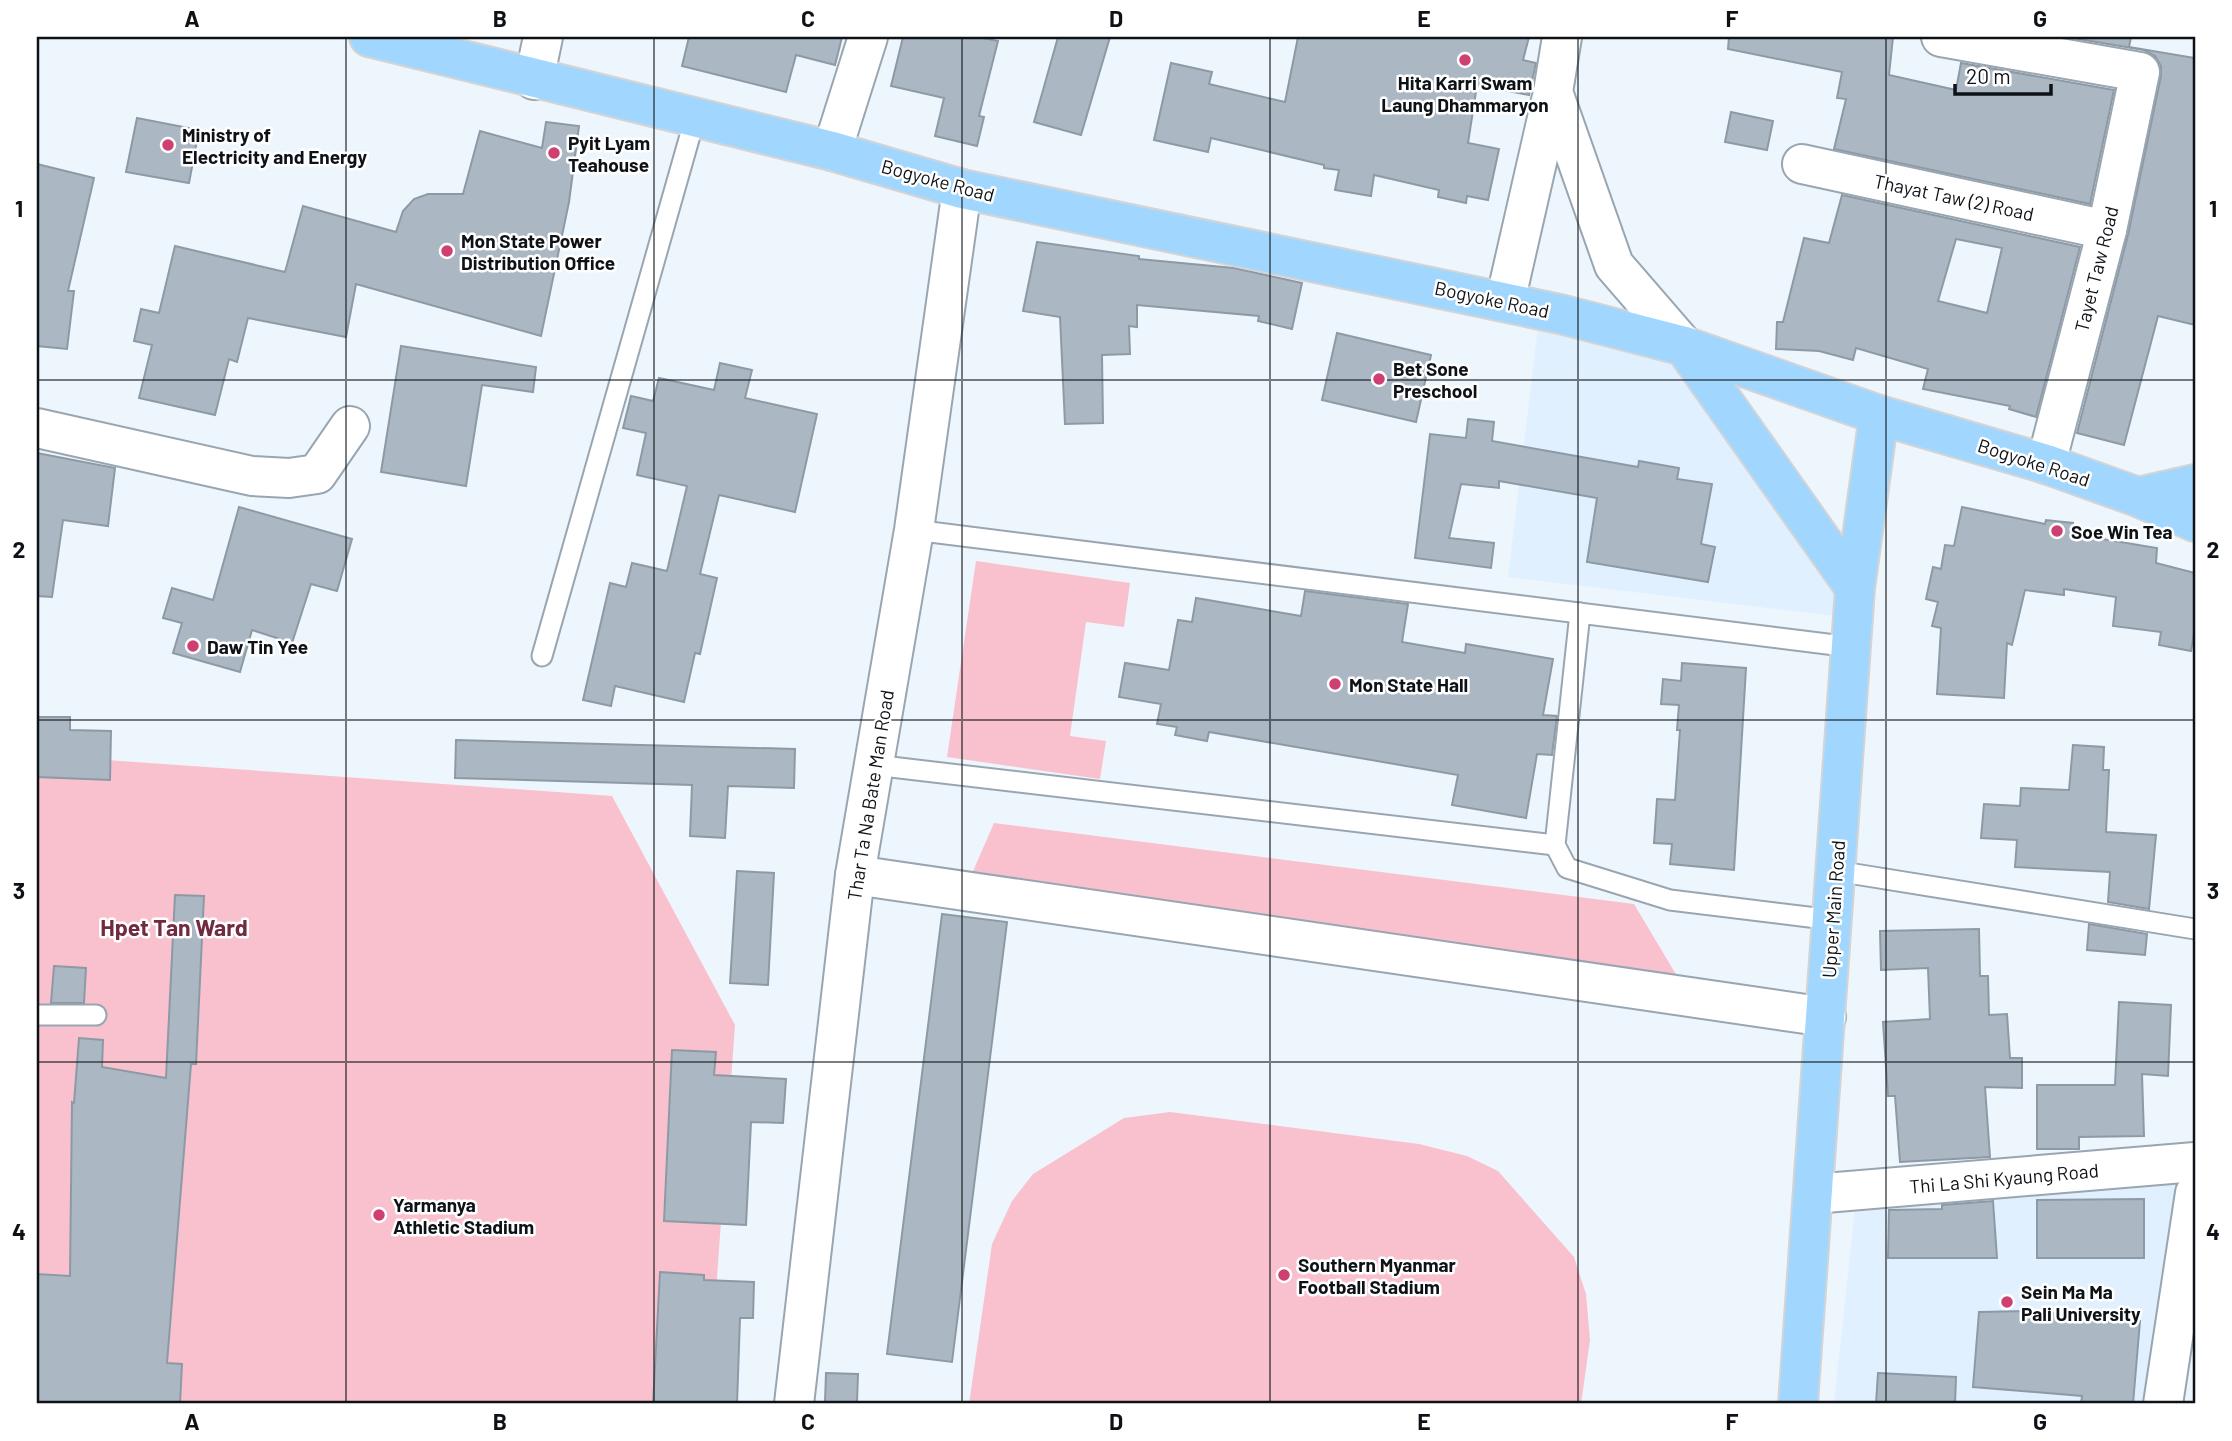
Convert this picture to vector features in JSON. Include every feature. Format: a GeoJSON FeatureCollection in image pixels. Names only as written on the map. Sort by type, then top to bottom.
{"type":"FeatureCollection","features":[{"type":"Feature","properties":{"kind":"main road","name":"Bogyoke Road"},"geometry":{"type":"LineString","coordinates":[[369,37],[832,152],[962,189],[1505,302],[1684,346],[1879,415],[2046,464],[2138,497],[2195,522]]}},
{"type":"Feature","properties":{"kind":"main road"},"geometry":{"type":"LineString","coordinates":[[1684,346],[1855,588]]}},
{"type":"Feature","properties":{"kind":"main road","name":"Upper Main Road"},"geometry":{"type":"LineString","coordinates":[[1798,1404],[1855,588],[1879,415]]}},
{"type":"Feature","properties":{"kind":"main road"},"geometry":{"type":"LineString","coordinates":[[2138,497],[2195,484]]}},
{"type":"Feature","properties":{"kind":"street"},"geometry":{"type":"LineString","coordinates":[[534,80],[543,37]]}},
{"type":"Feature","properties":{"kind":"street"},"geometry":{"type":"LineString","coordinates":[[832,152],[867,37]]}},
{"type":"Feature","properties":{"kind":"street"},"geometry":{"type":"LineString","coordinates":[[1505,302],[1553,92],[1562,37]]}},
{"type":"Feature","properties":{"kind":"street","name":"Tayet Taw Road"},"geometry":{"type":"LineString","coordinates":[[1941,37],[2140,72],[2107,230],[2046,464]]}},
{"type":"Feature","properties":{"kind":"street"},"geometry":{"type":"LineString","coordinates":[[1553,92],[1614,265],[1684,346]]}},
{"type":"Feature","properties":{"kind":"street","name":"Thayat Taw (2) Road"},"geometry":{"type":"LineString","coordinates":[[1802,164],[2107,230]]}},
{"type":"Feature","properties":{"kind":"street","name":"Thar Ta Na Bate Man Road"},"geometry":{"type":"LineString","coordinates":[[794,1404],[855,875],[914,530],[962,189]]}},
{"type":"Feature","properties":{"kind":"street"},"geometry":{"type":"LineString","coordinates":[[37,428],[252,477],[289,478],[317,474],[350,426]]}},
{"type":"Feature","properties":{"kind":"street"},"geometry":{"type":"LineString","coordinates":[[855,875],[1826,1017]]}},
{"type":"Feature","properties":{"kind":"street","name":"Thi La Shi Kyaung Road"},"geometry":{"type":"LineString","coordinates":[[1813,1195],[2195,1162]]}},
{"type":"Feature","properties":{"kind":"street"},"geometry":{"type":"LineString","coordinates":[[2163,1404],[2195,1193]]}},
{"type":"Feature","properties":{"kind":"lane"},"geometry":{"type":"LineString","coordinates":[[542,656],[695,118]]}},
{"type":"Feature","properties":{"kind":"lane"},"geometry":{"type":"LineString","coordinates":[[914,530],[1851,647]]}},
{"type":"Feature","properties":{"kind":"lane"},"geometry":{"type":"LineString","coordinates":[[1580,613],[1555,845],[1567,868],[1670,900],[1833,919]]}},
{"type":"Feature","properties":{"kind":"lane"},"geometry":{"type":"LineString","coordinates":[[874,765],[1555,845]]}},
{"type":"Feature","properties":{"kind":"lane"},"geometry":{"type":"LineString","coordinates":[[1836,871],[2195,929]]}},
{"type":"Feature","properties":{"kind":"lane"},"geometry":{"type":"LineString","coordinates":[[37,1015],[96,1015]]}},
{"type":"Feature","properties":{"kind":"shaded area"},"geometry":{"type":"Polygon","coordinates":[[[1540,310],[1677,359],[1837,591],[1835,616],[1508,577],[1540,310]]]}},
{"type":"Feature","properties":{"kind":"shaded area"},"geometry":{"type":"Polygon","coordinates":[[[976,561],[1130,583],[1124,627],[1086,622],[1070,736],[1106,741],[1100,779],[947,757],[976,561]]]}},
{"type":"Feature","properties":{"kind":"shaded area","name":"Yarmanya Athletic Stadium"},"geometry":{"type":"Polygon","coordinates":[[[37,755],[612,796],[735,1025],[708,1404],[37,1404],[37,755]]]}},
{"type":"Feature","properties":{"kind":"shaded area"},"geometry":{"type":"Polygon","coordinates":[[[994,823],[1634,904],[1680,981],[970,878],[994,823]]]}},
{"type":"Feature","properties":{"kind":"shaded area","name":"Southern Myanmar Football Stadium"},"geometry":{"type":"Polygon","coordinates":[[[1170,1112],[1419,1144],[1467,1156],[1498,1171],[1574,1257],[1586,1294],[1590,1340],[1581,1404],[969,1404],[992,1244],[1012,1201],[1033,1174],[1124,1118],[1170,1112]]]}},
{"type":"Feature","properties":{"kind":"shaded area","name":"Sein Ma Ma Pali University"},"geometry":{"type":"Polygon","coordinates":[[[2188,1171],[2153,1404],[1834,1404],[1856,1199],[2188,1171]]]}},
{"type":"Feature","properties":{"kind":"building"},"geometry":{"type":"Polygon","coordinates":[[[689,37],[842,37],[835,65],[796,55],[786,92],[682,66],[689,37]]]}},
{"type":"Feature","properties":{"kind":"building"},"geometry":{"type":"Polygon","coordinates":[[[903,37],[978,37],[998,41],[979,116],[984,117],[977,146],[935,136],[944,98],[891,86],[903,37]]]}},
{"type":"Feature","properties":{"kind":"building"},"geometry":{"type":"Polygon","coordinates":[[[1058,37],[1110,37],[1081,135],[1034,122],[1058,37]]]}},
{"type":"Feature","properties":{"kind":"building"},"geometry":{"type":"Polygon","coordinates":[[[1298,37],[1529,37],[1523,60],[1536,63],[1529,95],[1477,85],[1468,143],[1499,149],[1488,200],[1467,196],[1466,203],[1438,197],[1439,190],[1374,175],[1371,196],[1335,190],[1339,170],[1324,168],[1324,165],[1211,138],[1208,152],[1154,140],[1171,63],[1212,72],[1209,84],[1285,102],[1298,37]]]}},
{"type":"Feature","properties":{"kind":"building"},"geometry":{"type":"Polygon","coordinates":[[[1729,37],[1893,37],[1889,75],[1956,90],[1961,63],[2114,90],[2090,204],[1834,149],[1846,99],[1837,98],[1842,72],[1728,49],[1729,37]]]}},
{"type":"Feature","properties":{"kind":"building"},"geometry":{"type":"Polygon","coordinates":[[[2066,37],[2131,37],[2129,47],[2195,58],[2195,325],[2158,316],[2124,445],[2077,433],[2128,235],[2161,66],[2155,56],[2144,50],[2066,37]]]}},
{"type":"Feature","properties":{"kind":"building"},"geometry":{"type":"Polygon","coordinates":[[[1731,112],[1773,121],[1767,150],[1725,142],[1731,112]]]}},
{"type":"Feature","properties":{"kind":"building"},"geometry":{"type":"Polygon","coordinates":[[[137,118],[199,130],[189,183],[126,172],[137,118]]]}},
{"type":"Feature","properties":{"kind":"building"},"geometry":{"type":"Polygon","coordinates":[[[546,122],[579,126],[569,202],[541,336],[356,284],[346,337],[248,318],[237,362],[229,359],[215,415],[139,398],[152,345],[134,341],[141,309],[159,313],[175,246],[285,272],[303,206],[396,232],[403,211],[414,199],[428,194],[463,194],[480,131],[542,148],[546,122]]]}},
{"type":"Feature","properties":{"kind":"building"},"geometry":{"type":"Polygon","coordinates":[[[37,164],[94,178],[68,291],[74,291],[67,349],[37,346],[37,164]]]}},
{"type":"Feature","properties":{"kind":"building"},"geometry":{"type":"Polygon","coordinates":[[[1842,195],[2080,247],[2036,417],[2009,409],[2010,406],[1923,389],[1928,369],[1856,348],[1853,360],[1819,351],[1776,349],[1777,322],[1783,322],[1804,238],[1829,243],[1842,195]],[[1956,239],[1938,301],[1987,313],[2002,248],[1956,239]]]}},
{"type":"Feature","properties":{"kind":"building"},"geometry":{"type":"Polygon","coordinates":[[[1037,242],[1139,256],[1139,259],[1234,268],[1302,283],[1292,329],[1258,321],[1259,316],[1137,305],[1137,327],[1129,326],[1130,354],[1102,355],[1103,423],[1065,424],[1060,317],[1023,311],[1037,242]]]}},
{"type":"Feature","properties":{"kind":"building"},"geometry":{"type":"Polygon","coordinates":[[[1337,333],[1431,355],[1416,422],[1322,400],[1337,333]]]}},
{"type":"Feature","properties":{"kind":"building"},"geometry":{"type":"Polygon","coordinates":[[[401,346],[536,367],[533,392],[482,385],[466,486],[381,472],[401,346]]]}},
{"type":"Feature","properties":{"kind":"building"},"geometry":{"type":"Polygon","coordinates":[[[720,363],[752,370],[745,398],[817,414],[795,512],[719,495],[700,574],[717,578],[700,654],[695,653],[684,702],[615,686],[611,706],[583,700],[610,583],[626,587],[632,563],[667,571],[687,486],[637,475],[646,433],[623,428],[631,396],[653,401],[659,378],[714,390],[720,363]]]}},
{"type":"Feature","properties":{"kind":"building"},"geometry":{"type":"Polygon","coordinates":[[[1468,419],[1494,422],[1492,441],[1638,467],[1639,461],[1679,468],[1677,479],[1712,484],[1701,544],[1715,547],[1708,582],[1587,562],[1597,498],[1499,481],[1499,488],[1461,484],[1449,538],[1494,543],[1491,568],[1415,558],[1430,434],[1466,438],[1468,419]]]}},
{"type":"Feature","properties":{"kind":"building"},"geometry":{"type":"Polygon","coordinates":[[[37,453],[115,468],[108,526],[63,520],[52,597],[37,596],[37,453]]]}},
{"type":"Feature","properties":{"kind":"building"},"geometry":{"type":"Polygon","coordinates":[[[239,507],[352,539],[337,591],[311,584],[292,643],[252,630],[240,672],[173,653],[182,623],[163,618],[172,588],[213,600],[239,507]]]}},
{"type":"Feature","properties":{"kind":"building"},"geometry":{"type":"Polygon","coordinates":[[[1962,507],[2045,524],[2046,520],[2073,523],[2072,534],[2157,548],[2156,563],[2195,573],[2195,628],[2191,651],[2159,645],[2161,632],[2113,626],[2116,597],[2064,589],[2064,595],[2025,590],[2012,645],[2007,643],[2004,698],[1937,694],[1941,628],[1932,626],[1938,602],[1926,599],[1933,567],[1941,569],[1945,545],[1954,546],[1962,507]]]}},
{"type":"Feature","properties":{"kind":"building","name":"Mon State Hall"},"geometry":{"type":"Polygon","coordinates":[[[1305,591],[1408,604],[1402,642],[1465,653],[1466,644],[1553,659],[1543,715],[1557,716],[1552,755],[1537,754],[1526,818],[1452,805],[1458,775],[1209,732],[1207,741],[1175,735],[1177,727],[1157,724],[1161,704],[1119,697],[1125,663],[1169,670],[1178,620],[1192,622],[1196,598],[1301,616],[1305,591]]]}},
{"type":"Feature","properties":{"kind":"building"},"geometry":{"type":"Polygon","coordinates":[[[1682,663],[1746,668],[1734,870],[1670,864],[1672,844],[1654,843],[1657,799],[1675,800],[1680,730],[1677,730],[1679,705],[1661,704],[1663,679],[1681,681],[1682,663]]]}},
{"type":"Feature","properties":{"kind":"building"},"geometry":{"type":"Polygon","coordinates":[[[37,717],[70,717],[70,730],[111,731],[110,780],[37,777],[37,717]]]}},
{"type":"Feature","properties":{"kind":"building"},"geometry":{"type":"Polygon","coordinates":[[[456,740],[795,749],[794,788],[728,786],[725,838],[690,836],[692,785],[455,778],[456,740]]]}},
{"type":"Feature","properties":{"kind":"building"},"geometry":{"type":"Polygon","coordinates":[[[2073,745],[2104,747],[2103,770],[2109,770],[2106,832],[2156,835],[2149,909],[2108,902],[2110,872],[2015,867],[2017,840],[1981,838],[1984,804],[2020,806],[2021,788],[2069,790],[2073,745]]]}},
{"type":"Feature","properties":{"kind":"building"},"geometry":{"type":"Polygon","coordinates":[[[737,871],[774,873],[768,985],[730,983],[737,871]]]}},
{"type":"Feature","properties":{"kind":"building"},"geometry":{"type":"Polygon","coordinates":[[[175,895],[204,896],[196,1064],[191,1064],[167,1363],[182,1364],[180,1404],[37,1403],[37,1274],[70,1276],[72,1102],[74,1103],[79,1038],[103,1040],[102,1067],[166,1078],[175,895]]]}},
{"type":"Feature","properties":{"kind":"building"},"geometry":{"type":"Polygon","coordinates":[[[942,914],[1007,922],[952,1362],[887,1354],[942,914]]]}},
{"type":"Feature","properties":{"kind":"building"},"geometry":{"type":"Polygon","coordinates":[[[2089,924],[2147,934],[2145,955],[2087,950],[2089,924]]]}},
{"type":"Feature","properties":{"kind":"building"},"geometry":{"type":"Polygon","coordinates":[[[1979,929],[1980,976],[1988,976],[1989,1015],[2007,1014],[2010,1058],[2022,1058],[2022,1088],[1985,1087],[1990,1157],[1900,1162],[1895,1096],[1888,1096],[1883,1022],[1930,1019],[1928,968],[1881,970],[1880,931],[1979,929]]]}},
{"type":"Feature","properties":{"kind":"building"},"geometry":{"type":"Polygon","coordinates":[[[54,966],[86,968],[84,1003],[51,1003],[54,966]]]}},
{"type":"Feature","properties":{"kind":"building"},"geometry":{"type":"Polygon","coordinates":[[[2119,1002],[2171,1005],[2168,1076],[2142,1074],[2144,1136],[2079,1137],[2079,1149],[2037,1149],[2037,1085],[2115,1085],[2119,1002]]]}},
{"type":"Feature","properties":{"kind":"building"},"geometry":{"type":"Polygon","coordinates":[[[672,1050],[716,1052],[714,1075],[786,1079],[783,1123],[751,1122],[746,1225],[664,1221],[672,1050]]]}},
{"type":"Feature","properties":{"kind":"building"},"geometry":{"type":"Polygon","coordinates":[[[2144,1199],[2144,1258],[2037,1258],[2037,1200],[2144,1199]]]}},
{"type":"Feature","properties":{"kind":"building"},"geometry":{"type":"Polygon","coordinates":[[[1993,1201],[1997,1258],[1888,1258],[1889,1210],[1942,1209],[1942,1205],[1993,1201]]]}},
{"type":"Feature","properties":{"kind":"building"},"geometry":{"type":"Polygon","coordinates":[[[660,1272],[704,1275],[704,1280],[754,1282],[753,1318],[740,1318],[737,1404],[653,1404],[660,1272]]]}},
{"type":"Feature","properties":{"kind":"building"},"geometry":{"type":"Polygon","coordinates":[[[2027,1311],[2140,1321],[2133,1404],[2081,1404],[2082,1396],[1973,1387],[1979,1312],[2027,1311]]]}},
{"type":"Feature","properties":{"kind":"building"},"geometry":{"type":"Polygon","coordinates":[[[826,1373],[858,1374],[857,1403],[825,1402],[826,1373]]]}},
{"type":"Feature","properties":{"kind":"building"},"geometry":{"type":"Polygon","coordinates":[[[1878,1373],[1956,1377],[1955,1404],[1876,1404],[1878,1373]]]}},
{"type":"Feature","properties":{"kind":"place","name":"Hita Karri Swam Laung Dhammaryon"},"geometry":{"type":"Point","coordinates":[1465,60]}},
{"type":"Feature","properties":{"kind":"place","name":"Ministry of Electricity and Energy"},"geometry":{"type":"Point","coordinates":[168,145]}},
{"type":"Feature","properties":{"kind":"place","name":"Pyit Lyam Teahouse"},"geometry":{"type":"Point","coordinates":[554,153]}},
{"type":"Feature","properties":{"kind":"place","name":"Mon State Power Distribution Office"},"geometry":{"type":"Point","coordinates":[447,251]}},
{"type":"Feature","properties":{"kind":"place","name":"Bet Sone Preschool"},"geometry":{"type":"Point","coordinates":[1379,379]}},
{"type":"Feature","properties":{"kind":"place","name":"Soe Win Tea"},"geometry":{"type":"Point","coordinates":[2057,531]}},
{"type":"Feature","properties":{"kind":"place","name":"Daw Tin Yee"},"geometry":{"type":"Point","coordinates":[193,646]}},
{"type":"Feature","properties":{"kind":"place","name":"Mon State Hall"},"geometry":{"type":"Point","coordinates":[1335,684]}},
{"type":"Feature","properties":{"kind":"place","name":"Yarmanya Athletic Stadium"},"geometry":{"type":"Point","coordinates":[379,1215]}},
{"type":"Feature","properties":{"kind":"place","name":"Southern Myanmar Football Stadium"},"geometry":{"type":"Point","coordinates":[1284,1275]}},
{"type":"Feature","properties":{"kind":"place","name":"Sein Ma Ma Pali University"},"geometry":{"type":"Point","coordinates":[2007,1302]}},
{"type":"Feature","properties":{"kind":"district","name":"Hpet Tan Ward"},"geometry":{"type":"Point","coordinates":[174,927]}}]}
